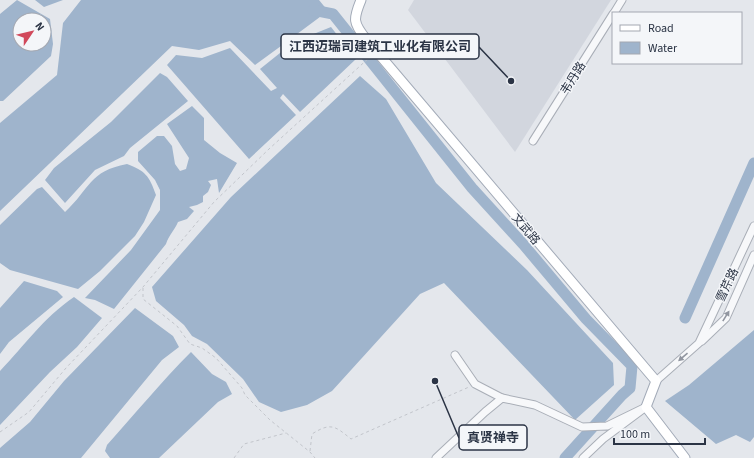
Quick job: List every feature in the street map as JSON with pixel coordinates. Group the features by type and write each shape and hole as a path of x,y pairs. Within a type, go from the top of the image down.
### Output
{"main road":[{"name":"文武路","path":"361,0 354,16 356,27 656,381"},
{"path":"656,381 646,407 685,458"}],"street":[{"name":"韦丹路","path":"614,12 622,0"},
{"name":"韦丹路","path":"533,141 612,16"},
{"name":"雪芹路","path":"699,344 754,226"},
{"name":"雪芹路","path":"656,381 699,344 726,318 754,255"},
{"path":"455,354 475,384 502,398 535,405 582,427 607,426 646,407"},
{"path":"436,458 502,398"},
{"path":"583,458 603,438 646,407"}],"path":[{"path":"0,432 29,412 66,368 142,288 214,202 269,148 376,52"},
{"path":"142,288 143,299 177,326 190,344 202,348 216,358 237,382 245,395 270,420 287,432 310,452 314,458"},
{"path":"310,452 312,434 327,426 337,428 351,439 475,384"},
{"path":"234,458 244,444 287,432"}],"shaded area":[{"path":"414,0 611,0 515,152 408,10"}],"water":[{"path":"17,0 38,12 12,12 12,52 52,52 51,56 3,101 0,101 0,14"},
{"path":"35,0 63,0 44,7"},
{"path":"81,0 319,0 328,11 293,37 296,41 331,27 356,59 300,112 283,94 280,98 296,115 249,159 167,65 176,55 202,58 230,48 271,91 277,88 260,69 285,49 281,46 255,65 230,41 199,50 172,46 0,211 0,123 57,75 63,23"},
{"path":"160,73 167,77 188,101 130,148 124,156 95,170 65,203 45,180 54,168 111,122"},
{"path":"360,76 386,99 436,183 527,270 613,363 614,385 575,420 444,283 420,294 332,391 307,405 281,412 259,402 243,379 207,344 192,336 184,325 156,301 152,287 231,197"},
{"path":"192,106 204,118 204,140 220,153 237,163 219,193 217,179 208,181 211,185 208,192 203,196 203,202 189,207 194,211 187,219 178,222 166,244 114,309 95,300 85,298 131,250 160,210 160,190 155,180 138,161 138,152 157,136 164,136 172,146 175,164 180,171 186,169 189,158 167,124"},
{"path":"127,164 146,175 156,195 144,222 135,236 100,271 78,289 10,270 0,263 0,225 37,189 42,187 65,212 97,176 114,167"},
{"path":"24,281 57,291 63,297 9,342 0,354 0,308"},
{"path":"74,297 102,318 77,347 50,372 0,425 0,371 53,314"},
{"path":"135,308 173,336 179,347 162,360 81,458 0,458 0,448 30,422 64,381"},
{"path":"754,330 754,437 750,442 736,435 716,444 665,401 689,385"},
{"path":"191,352 212,374 226,382 232,394 218,402 159,458 110,458 105,451 107,445"}],"waterway":[{"path":"313,10 333,14 472,188 523,244 586,319 632,366 630,388 565,458"},
{"path":"685,318 754,163"}],"place":[{"name":"江西迈瑞司建筑工业化有限公司","path":"511,81"},
{"name":"真贤禅寺","path":"435,381"}]}
